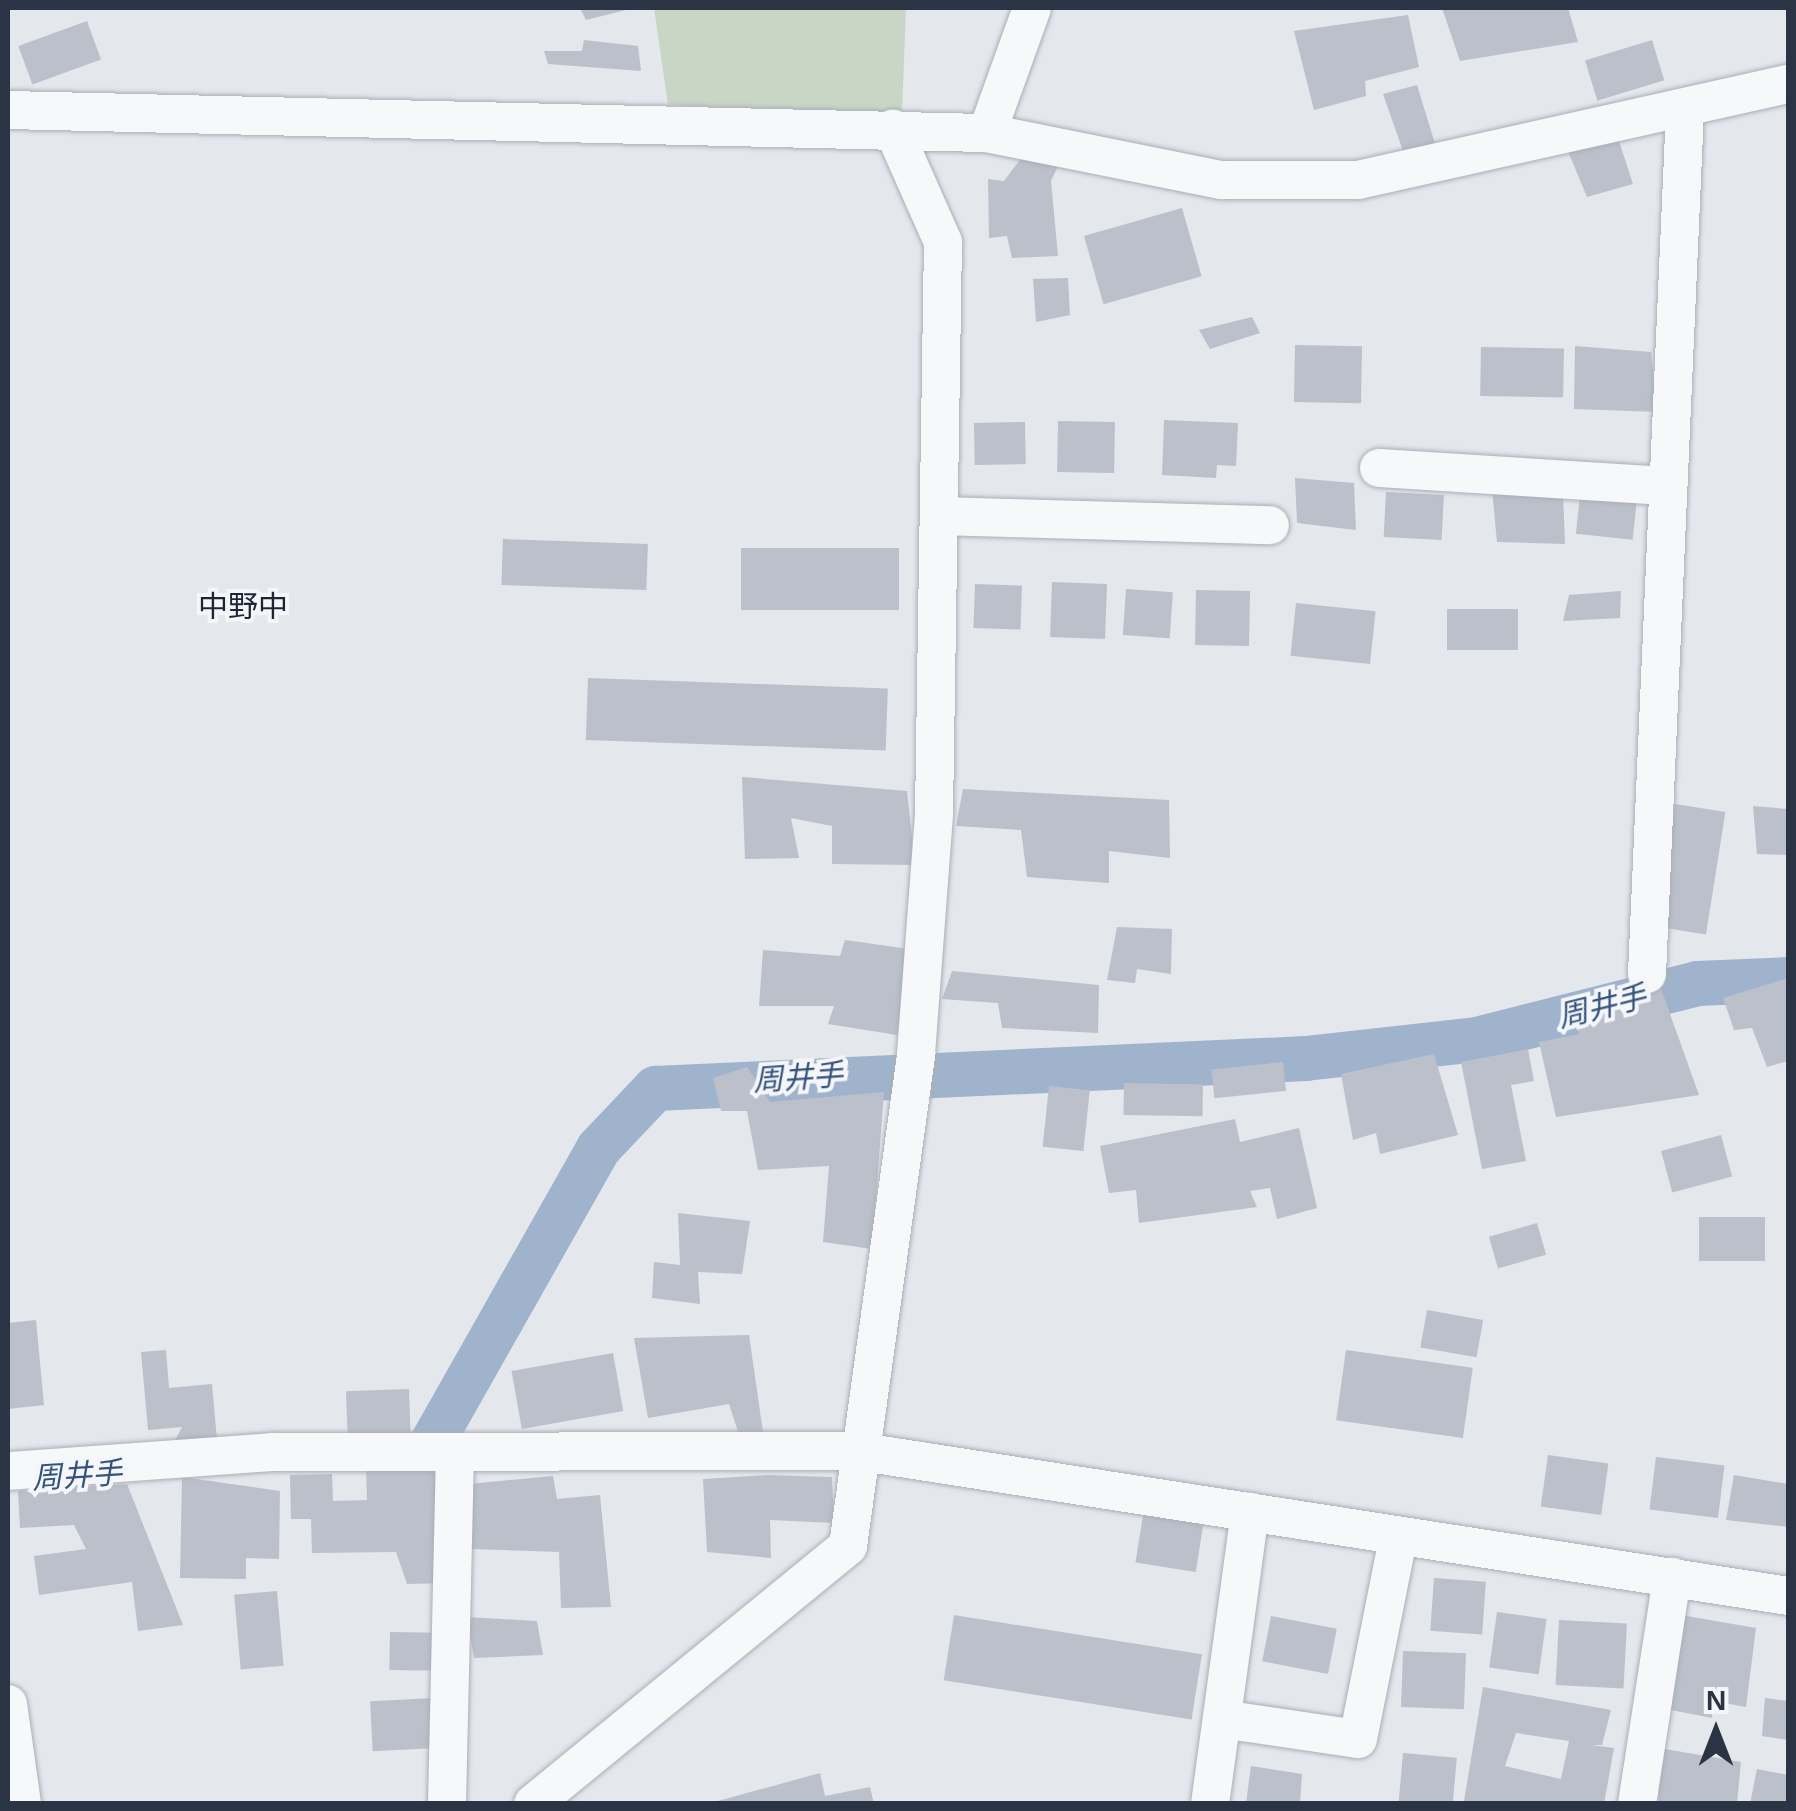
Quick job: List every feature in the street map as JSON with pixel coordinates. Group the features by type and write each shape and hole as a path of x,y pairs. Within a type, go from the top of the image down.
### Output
{"street":[{"path":"987,133 1032,8"},
{"path":"8,110 987,133 1221,180 1358,180 1788,84"},
{"path":"1647,974 1686,109"},
{"path":"534,1804 848,1546 856,1451 916,1054 934,813 943,242 893,129"},
{"path":"1379,468 1666,486"},
{"path":"939,516 1270,524"},
{"path":"8,1471 273,1452 856,1451 1788,1596"},
{"path":"447,1804 456,1452"},
{"path":"1210,1804 1250,1512"},
{"path":"1222,1719 1358,1739 1398,1538"},
{"path":"1636,1804 1672,1577"},
{"path":"8,1704 22,1804"}],"green space":[{"path":"654,8 906,8 902,114 668,105"}],"building":[{"path":"580,8 630,8 630,9 586,20"},
{"path":"1442,8 1568,8 1578,42 1460,61"},
{"path":"1408,15 1419,67 1365,81 1366,96 1314,110 1294,31"},
{"path":"87,21 101,60 32,84 18,46"},
{"path":"584,40 638,46 641,71 548,64 544,51 582,51"},
{"path":"1652,40 1664,80 1597,101 1585,60"},
{"path":"1417,85 1436,147 1403,151 1383,94"},
{"path":"1618,138 1633,184 1587,197 1567,149"},
{"path":"1022,157 1058,166 1051,181 1058,256 1012,258 1007,236 989,238 988,179 1004,181"},
{"path":"1182,208 1202,276 1104,304 1084,236"},
{"path":"1068,278 1070,315 1036,322 1033,279"},
{"path":"1252,317 1260,333 1210,349 1199,330"},
{"path":"1295,345 1362,346 1361,403 1294,402"},
{"path":"1575,346 1651,352 1658,412 1574,409"},
{"path":"1481,347 1564,348 1563,397 1480,396"},
{"path":"1164,420 1238,423 1236,466 1217,465 1216,478 1162,475"},
{"path":"1058,421 1115,422 1114,473 1057,472"},
{"path":"1025,422 1026,464 975,465 974,423"},
{"path":"1295,478 1354,483 1356,530 1297,523"},
{"path":"1492,489 1563,493 1565,544 1497,542"},
{"path":"1386,492 1444,495 1442,540 1384,537"},
{"path":"1580,495 1637,501 1633,540 1576,534"},
{"path":"503,539 648,544 646,590 501,585"},
{"path":"741,548 899,548 899,610 741,610"},
{"path":"1052,582 1107,584 1105,639 1050,637"},
{"path":"975,584 1022,586 1020,630 973,628"},
{"path":"1126,589 1173,592 1170,638 1123,635"},
{"path":"1196,590 1250,591 1249,646 1195,645"},
{"path":"1621,591 1620,618 1563,621 1569,595"},
{"path":"1296,603 1376,611 1370,664 1290,656"},
{"path":"1447,609 1518,609 1518,650 1447,650"},
{"path":"588,678 888,688 886,750 586,740"},
{"path":"742,777 907,791 915,865 832,864 832,826 791,818 799,858 745,859"},
{"path":"963,789 1169,800 1170,858 1109,851 1109,883 1027,877 1021,830 956,826"},
{"path":"1675,804 1725,812 1706,934 1656,926"},
{"path":"1753,806 1788,809 1788,855 1757,854"},
{"path":"1117,927 1172,929 1171,974 1137,969 1135,983 1107,980"},
{"path":"845,940 909,949 897,1035 828,1024 834,1006 759,1006 763,950 840,956"},
{"path":"952,971 1099,985 1098,1033 1002,1028 998,1003 942,999"},
{"path":"1788,978 1788,1061 1767,1067 1752,1028 1734,1030 1723,998"},
{"path":"1659,983 1699,1095 1556,1117 1539,1042 1579,1034 1574,999"},
{"path":"1528,1049 1534,1081 1511,1085 1526,1161 1482,1169 1461,1062"},
{"path":"1434,1054 1458,1135 1380,1154 1376,1133 1353,1140 1341,1074"},
{"path":"1283,1062 1286,1091 1214,1098 1211,1070"},
{"path":"747,1067 770,1102 884,1092 872,1249 823,1242 829,1166 758,1170 747,1111 721,1111 713,1078"},
{"path":"1124,1083 1203,1084 1202,1116 1123,1115"},
{"path":"1049,1086 1090,1090 1083,1151 1043,1147"},
{"path":"1235,1119 1240,1142 1299,1128 1317,1208 1277,1219 1270,1188 1250,1191 1257,1207 1139,1223 1136,1190 1109,1193 1100,1146"},
{"path":"1721,1135 1732,1177 1672,1193 1661,1151"},
{"path":"678,1213 750,1221 742,1274 698,1272 700,1304 652,1298 654,1262 680,1265"},
{"path":"1699,1217 1765,1217 1765,1261 1699,1261"},
{"path":"1537,1223 1546,1255 1498,1269 1489,1237"},
{"path":"1427,1310 1483,1320 1477,1357 1420,1347"},
{"path":"36,1320 44,1405 8,1409 8,1323"},
{"path":"749,1335 763,1432 740,1438 729,1404 648,1418 634,1338"},
{"path":"166,1350 169,1388 212,1384 217,1440 173,1444 182,1427 148,1430 141,1352"},
{"path":"1346,1350 1473,1368 1463,1438 1336,1420"},
{"path":"613,1353 623,1411 522,1429 512,1371"},
{"path":"409,1389 411,1436 348,1438 346,1391"},
{"path":"1548,1455 1608,1463 1601,1515 1541,1506"},
{"path":"1656,1457 1724,1465 1718,1518 1650,1510"},
{"path":"446,1468 448,1583 407,1584 396,1552 312,1553 311,1519 291,1519 290,1475 332,1474 333,1501 367,1500 366,1469"},
{"path":"767,1475 832,1477 834,1523 770,1520 771,1558 707,1552 703,1479"},
{"path":"1734,1475 1788,1484 1788,1527 1726,1520"},
{"path":"553,1476 557,1499 600,1495 611,1607 561,1608 559,1552 470,1549 469,1484"},
{"path":"182,1477 280,1491 279,1559 246,1558 246,1579 180,1578"},
{"path":"127,1484 183,1625 138,1631 132,1582 39,1595 34,1556 86,1549 74,1525 20,1528 18,1491"},
{"path":"1143,1515 1203,1525 1196,1572 1135,1562"},
{"path":"1434,1578 1486,1582 1482,1634 1430,1631"},
{"path":"277,1591 284,1666 241,1669 234,1595"},
{"path":"1497,1612 1547,1619 1539,1674 1489,1667"},
{"path":"954,1615 1202,1654 1192,1719 944,1680"},
{"path":"1681,1615 1756,1628 1746,1707 1713,1701 1712,1718 1671,1710"},
{"path":"1271,1616 1337,1629 1328,1674 1262,1661"},
{"path":"467,1617 537,1621 543,1655 474,1658"},
{"path":"1559,1620 1627,1624 1624,1688 1556,1685"},
{"path":"390,1632 440,1633 439,1671 389,1670"},
{"path":"1403,1651 1466,1653 1464,1709 1401,1707"},
{"path":"1483,1687 1611,1710 1602,1745 1591,1745 1614,1748 1604,1804 1464,1801","holes":["1516,1733 1569,1741 1561,1779 1505,1766"]},
{"path":"434,1698 437,1748 373,1751 370,1701"},
{"path":"1765,1698 1788,1701 1788,1740 1762,1736"},
{"path":"1659,1748 1741,1762 1737,1804 1659,1803"},
{"path":"1403,1753 1457,1758 1453,1804 1399,1804"},
{"path":"1251,1766 1302,1774 1300,1804 1246,1804"},
{"path":"1757,1769 1788,1775 1788,1804 1750,1804"},
{"path":"820,1773 825,1796 870,1787 874,1804 707,1804"}],"waterway":[{"name":"周井手","path":"394,1461 421,1461 598,1148 655,1088 1305,1058 1476,1039 1697,983 1788,979"}],"district":[{"name":"中野中","path":"243,607"}]}
